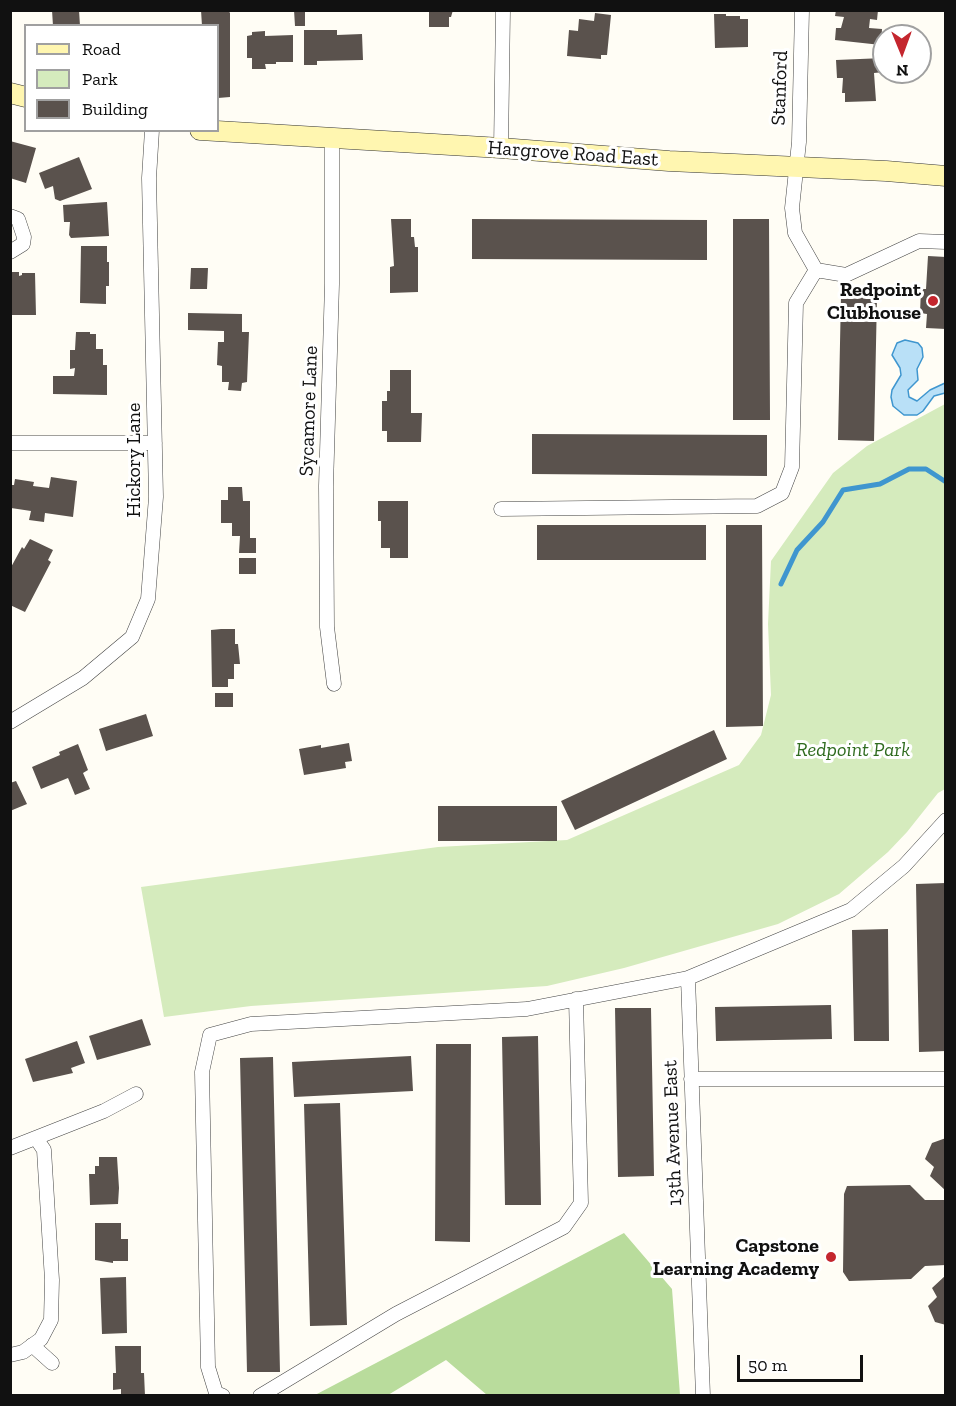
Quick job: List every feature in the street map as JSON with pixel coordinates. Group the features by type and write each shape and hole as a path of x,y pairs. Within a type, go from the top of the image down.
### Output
{"main road":[{"name":"Hargrove Road East","path":"219,131 501,148 669,161 945,176"}],"street":[{"path":"501,148 503,10"},
{"name":"Stanford","path":"802,10 797,167 792,208 795,233 816,270"},
{"name":"Hickory Lane","path":"10,722 83,678 132,637 148,599 156,497 149,178 152,132"},
{"name":"Sycamore Lane","path":"332,139 332,284 326,498 327,627 334,684"},
{"path":"10,216 18,219 24,237 22,244 10,252"},
{"path":"501,509 757,506 782,493 792,467 796,303 816,270 846,275 919,242 945,242"},
{"path":"10,443 155,443"},
{"path":"223,1395 216,1393 208,1367 202,1072 210,1035 251,1024 527,1009 688,978 851,910 904,866 945,820"},
{"name":"13th Avenue East","path":"688,978 703,1395"},
{"path":"260,1395 396,1314 564,1227 581,1203 576,999"},
{"path":"691,1079 945,1079"},
{"path":"10,1148 104,1111 136,1094"},
{"path":"10,1355 23,1352 41,1339 51,1320 52,1280 44,1150 36,1138"},
{"path":"32,1345 52,1363"}],"green space":[{"name":"Redpoint Park","path":"945,404 945,789 938,793 888,852 839,894 778,924 624,968 547,986 251,1006 164,1017 141,887 438,847 567,840 739,765 761,735 771,695 768,624 771,561 833,473 867,446"},
{"path":"624,1233 672,1289 680,1395 487,1395 446,1360 388,1395 315,1395"}],"water":[{"path":"905,340 918,343 922,348 923,357 917,369 918,380 908,390 909,397 917,401 930,390 945,383 945,393 934,396 923,411 917,415 904,415 893,406 891,397 892,390 901,375 900,368 892,355 897,343"}],"building":[{"path":"52,10 79,10 80,24 53,24"},
{"path":"201,10 228,10 230,13 230,97 219,98 219,24 202,24"},
{"path":"294,10 305,10 305,26 295,26"},
{"path":"429,10 453,10 449,17 449,27 429,27"},
{"path":"836,10 878,10 877,20 870,19 872,44 835,40 836,28 841,28 844,17 835,16"},
{"path":"595,13 611,15 607,55 601,55 601,59 567,56 569,30 578,31 579,19 594,21"},
{"path":"714,14 740,16 740,19 748,19 748,47 715,48"},
{"path":"304,30 337,30 337,35 362,34 363,60 317,61 317,65 304,65"},
{"path":"265,31 265,36 293,35 293,62 276,62 276,64 265,64 266,69 252,69 252,58 247,58 247,36 252,35 252,32"},
{"path":"872,58 872,84 875,84 876,101 845,102 845,93 842,93 843,78 837,78 836,60"},
{"path":"10,141 36,148 26,183 10,178"},
{"path":"79,157 92,189 60,201 55,199 53,186 45,189 39,173"},
{"path":"107,202 109,236 71,238 69,235 70,222 64,222 63,205"},
{"path":"391,219 411,219 411,237 414,237 415,247 418,247 418,292 390,293 390,267 394,266"},
{"path":"472,219 707,220 707,260 472,259"},
{"path":"733,219 769,219 770,420 733,420"},
{"path":"81,246 107,246 109,286 106,286 106,304 80,303"},
{"name":"Redpoint Clubhouse","path":"928,256 946,257 946,329 926,328 927,314 920,313 921,289 926,289"},
{"path":"191,268 208,268 207,289 190,289"},
{"path":"10,272 19,272 19,276 22,273 35,273 36,315 10,315"},
{"path":"841,295 877,296 874,441 838,440"},
{"path":"188,313 242,314 242,332 249,332 247,382 242,383 241,391 228,390 229,382 222,382 222,366 217,365 218,342 224,342 224,331 188,330"},
{"path":"76,332 96,334 96,349 103,349 103,365 107,365 107,395 53,394 53,376 74,376 75,368 70,369 70,350 75,350"},
{"path":"390,370 411,370 411,413 422,413 421,442 387,442 387,431 382,431 382,401 387,401 387,391 390,391"},
{"path":"532,434 767,435 767,476 532,474"},
{"path":"51,477 77,481 73,517 45,513 44,522 29,520 31,511 11,508 10,485 14,485 15,479 34,482 33,486 49,488"},
{"path":"228,487 242,487 243,501 250,501 250,538 256,538 256,553 239,553 240,536 232,536 232,523 221,523 221,500 228,500"},
{"path":"378,501 408,501 408,558 390,558 390,548 381,548"},
{"path":"537,525 706,525 706,560 537,560"},
{"path":"726,525 762,525 763,726 726,727"},
{"path":"30,539 53,550 48,560 51,562 25,612 10,605 10,569 22,547 24,549"},
{"path":"239,558 256,558 256,574 239,574"},
{"path":"235,629 235,644 238,644 240,664 234,664 234,679 228,679 228,687 212,687 211,630"},
{"path":"215,693 233,693 233,707 215,707"},
{"path":"146,714 153,736 106,751 99,729"},
{"path":"714,730 727,759 575,830 561,801"},
{"path":"349,743 352,761 345,762 346,768 304,775 299,749"},
{"path":"78,744 88,770 83,773 90,789 75,795 68,778 41,789 32,767"},
{"path":"16,781 27,804 10,811 10,783"},
{"path":"438,806 557,806 557,841 438,841"},
{"path":"946,883 946,1051 919,1052 916,884"},
{"path":"888,929 889,1041 854,1041 852,930"},
{"path":"831,1005 832,1039 716,1041 715,1007"},
{"path":"615,1008 651,1008 654,1176 618,1177"},
{"path":"142,1019 151,1045 97,1060 89,1036"},
{"path":"538,1036 541,1205 505,1205 502,1037"},
{"path":"77,1041 85,1063 71,1068 73,1073 33,1082 25,1059"},
{"path":"436,1044 471,1044 470,1242 435,1241"},
{"path":"411,1056 413,1091 294,1097 292,1062"},
{"path":"273,1057 280,1372 247,1372 240,1058"},
{"path":"340,1103 347,1325 310,1326 304,1104"},
{"path":"946,1138 946,1191 930,1176 934,1167 925,1159 932,1143"},
{"path":"99,1157 117,1157 118,1204 90,1205 89,1174 95,1174 95,1166 99,1166"},
{"path":"910,1185 925,1200 946,1200 946,1265 925,1266 911,1279 849,1281 843,1272 844,1194 847,1186"},
{"path":"95,1223 121,1223 121,1239 128,1239 128,1261 113,1261 113,1263 95,1260"},
{"path":"946,1275 946,1325 935,1322 928,1306 937,1297 932,1288"},
{"path":"126,1277 127,1333 102,1334 100,1278"},
{"path":"115,1346 141,1346 141,1373 144,1373 145,1396 121,1396 121,1389 113,1390 113,1373 116,1373"}],"waterway":[{"path":"781,584 797,550 823,522 843,490 880,484 909,469 926,469 946,482"}],"place":[{"name":"Redpoint Clubhouse","path":"933,301"},
{"name":"Capstone Learning Academy","path":"831,1257"}]}
